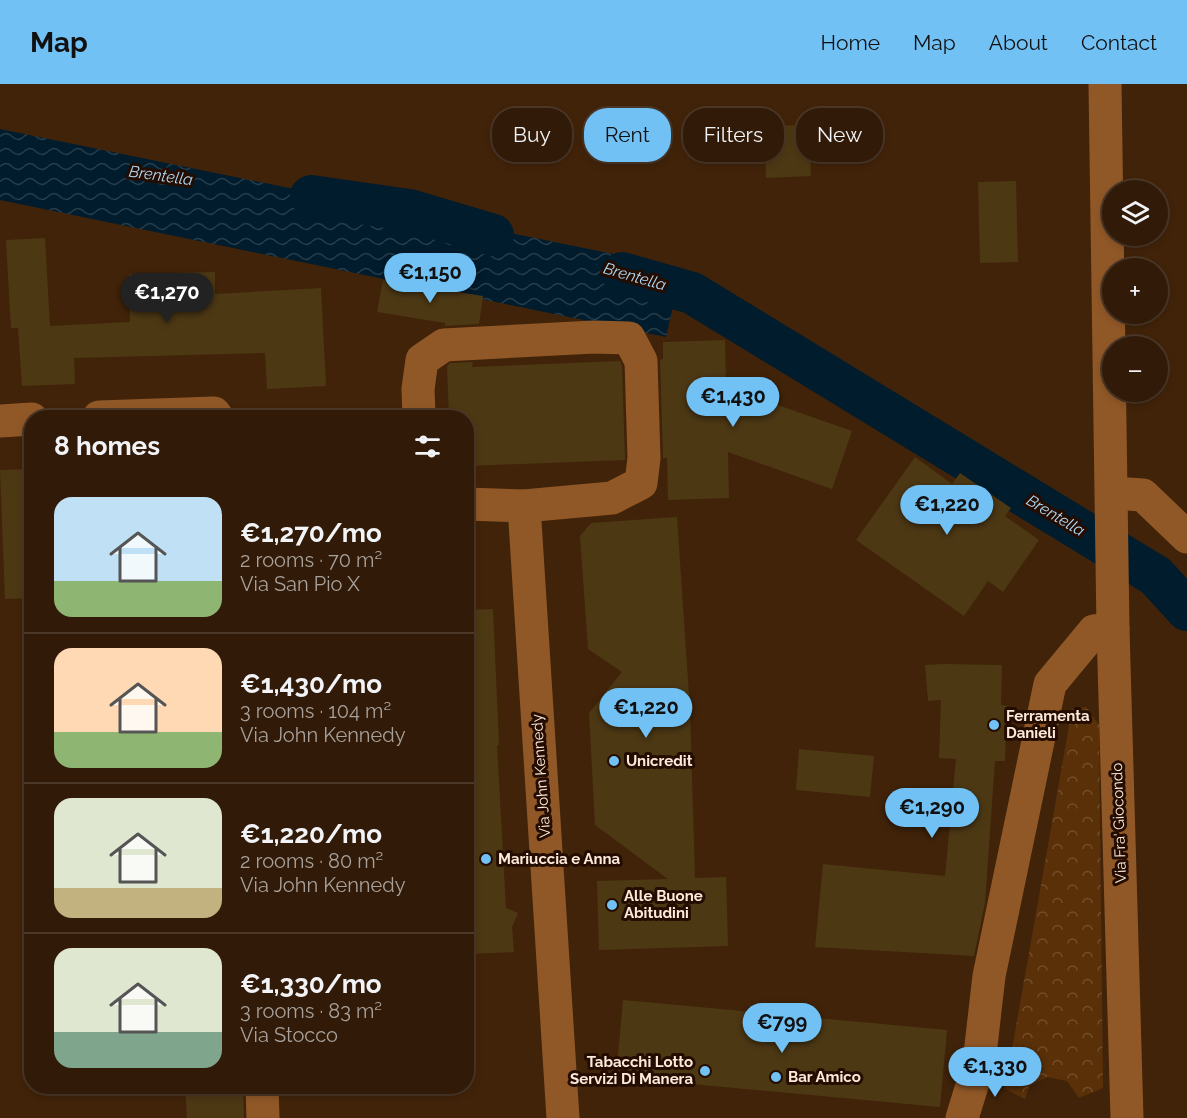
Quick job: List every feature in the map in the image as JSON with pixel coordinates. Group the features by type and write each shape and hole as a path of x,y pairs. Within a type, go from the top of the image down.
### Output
{"street":[{"name":"Via Fra' Giocondo","path":"1105,84 1113,619 1127,1118"},
{"path":"419,410 418,389 422,360 444,345 594,337 629,338 641,361 644,458 641,483 612,498 524,506 474,504"},
{"path":"0,421 24,420"},
{"path":"1112,493 1143,495 1187,537"},
{"name":"Via John Kennedy","path":"524,506 563,1118"},
{"path":"962,1118 979,1063 989,976 1050,684 1094,631 1113,619"},
{"path":"262,1094 264,1118"}],"green space":[{"path":"1086,707 1099,725 1103,1088 1079,1098 1067,1081 1047,1077 1029,1087 1025,1099 1005,1089 1072,709"}],"water":[{"path":"0,129 682,268 666,337 0,200"}],"building":[{"path":"796,125 796,162 810,162 811,176 766,178 765,162 784,162 784,126"},
{"path":"1016,181 1018,262 980,263 978,182"},
{"path":"45,238 50,326 130,322 129,274 215,272 215,294 321,288 326,386 267,389 265,353 74,358 75,384 22,386 18,328 11,328 6,240"},
{"path":"383,280 483,296 479,324 445,326 445,323 377,312"},
{"path":"725,340 726,387 852,431 832,489 728,452 729,498 668,500 667,458 663,458 660,360 663,359 663,342"},
{"path":"620,361 625,460 474,466 474,410 449,410 447,366 450,363 473,362 472,367"},
{"path":"915,457 952,484 960,473 1011,508 1005,516 1039,540 1003,592 988,581 964,616 856,540"},
{"path":"24,469 24,598 5,599 0,470"},
{"path":"677,517 690,710 695,878 726,877 728,946 599,950 597,881 668,879 595,825 589,713 622,672 588,649 580,536 591,523"},
{"path":"493,609 499,745 497,745 506,908 518,913 512,927 514,952 474,954 474,610"},
{"path":"925,665 1002,665 1001,705 1007,706 1005,761 995,761 985,903 974,956 815,947 823,864 945,876 956,759 939,758 941,700 928,701"},
{"path":"799,749 874,756 870,797 796,790"},
{"path":"623,1000 947,1030 940,1107 616,1077"},
{"path":"186,1094 243,1094 244,1118 187,1118"}],"waterway":[{"name":"Brentella","path":"311,196 409,210 493,235"},
{"name":"Brentella","path":"622,273 692,293 1156,576 1187,610"}],"place":[{"name":"Ferramenta Danieli","path":"994,725"},
{"name":"Unicredit","path":"614,761"},
{"name":"Mariuccia e Anna","path":"486,859"},
{"name":"Alle Buone Abitudini","path":"612,905"},
{"name":"Tabacchi Lotto Servizi Di Manera","path":"705,1071"},
{"name":"Bar Amico","path":"776,1077"}]}
